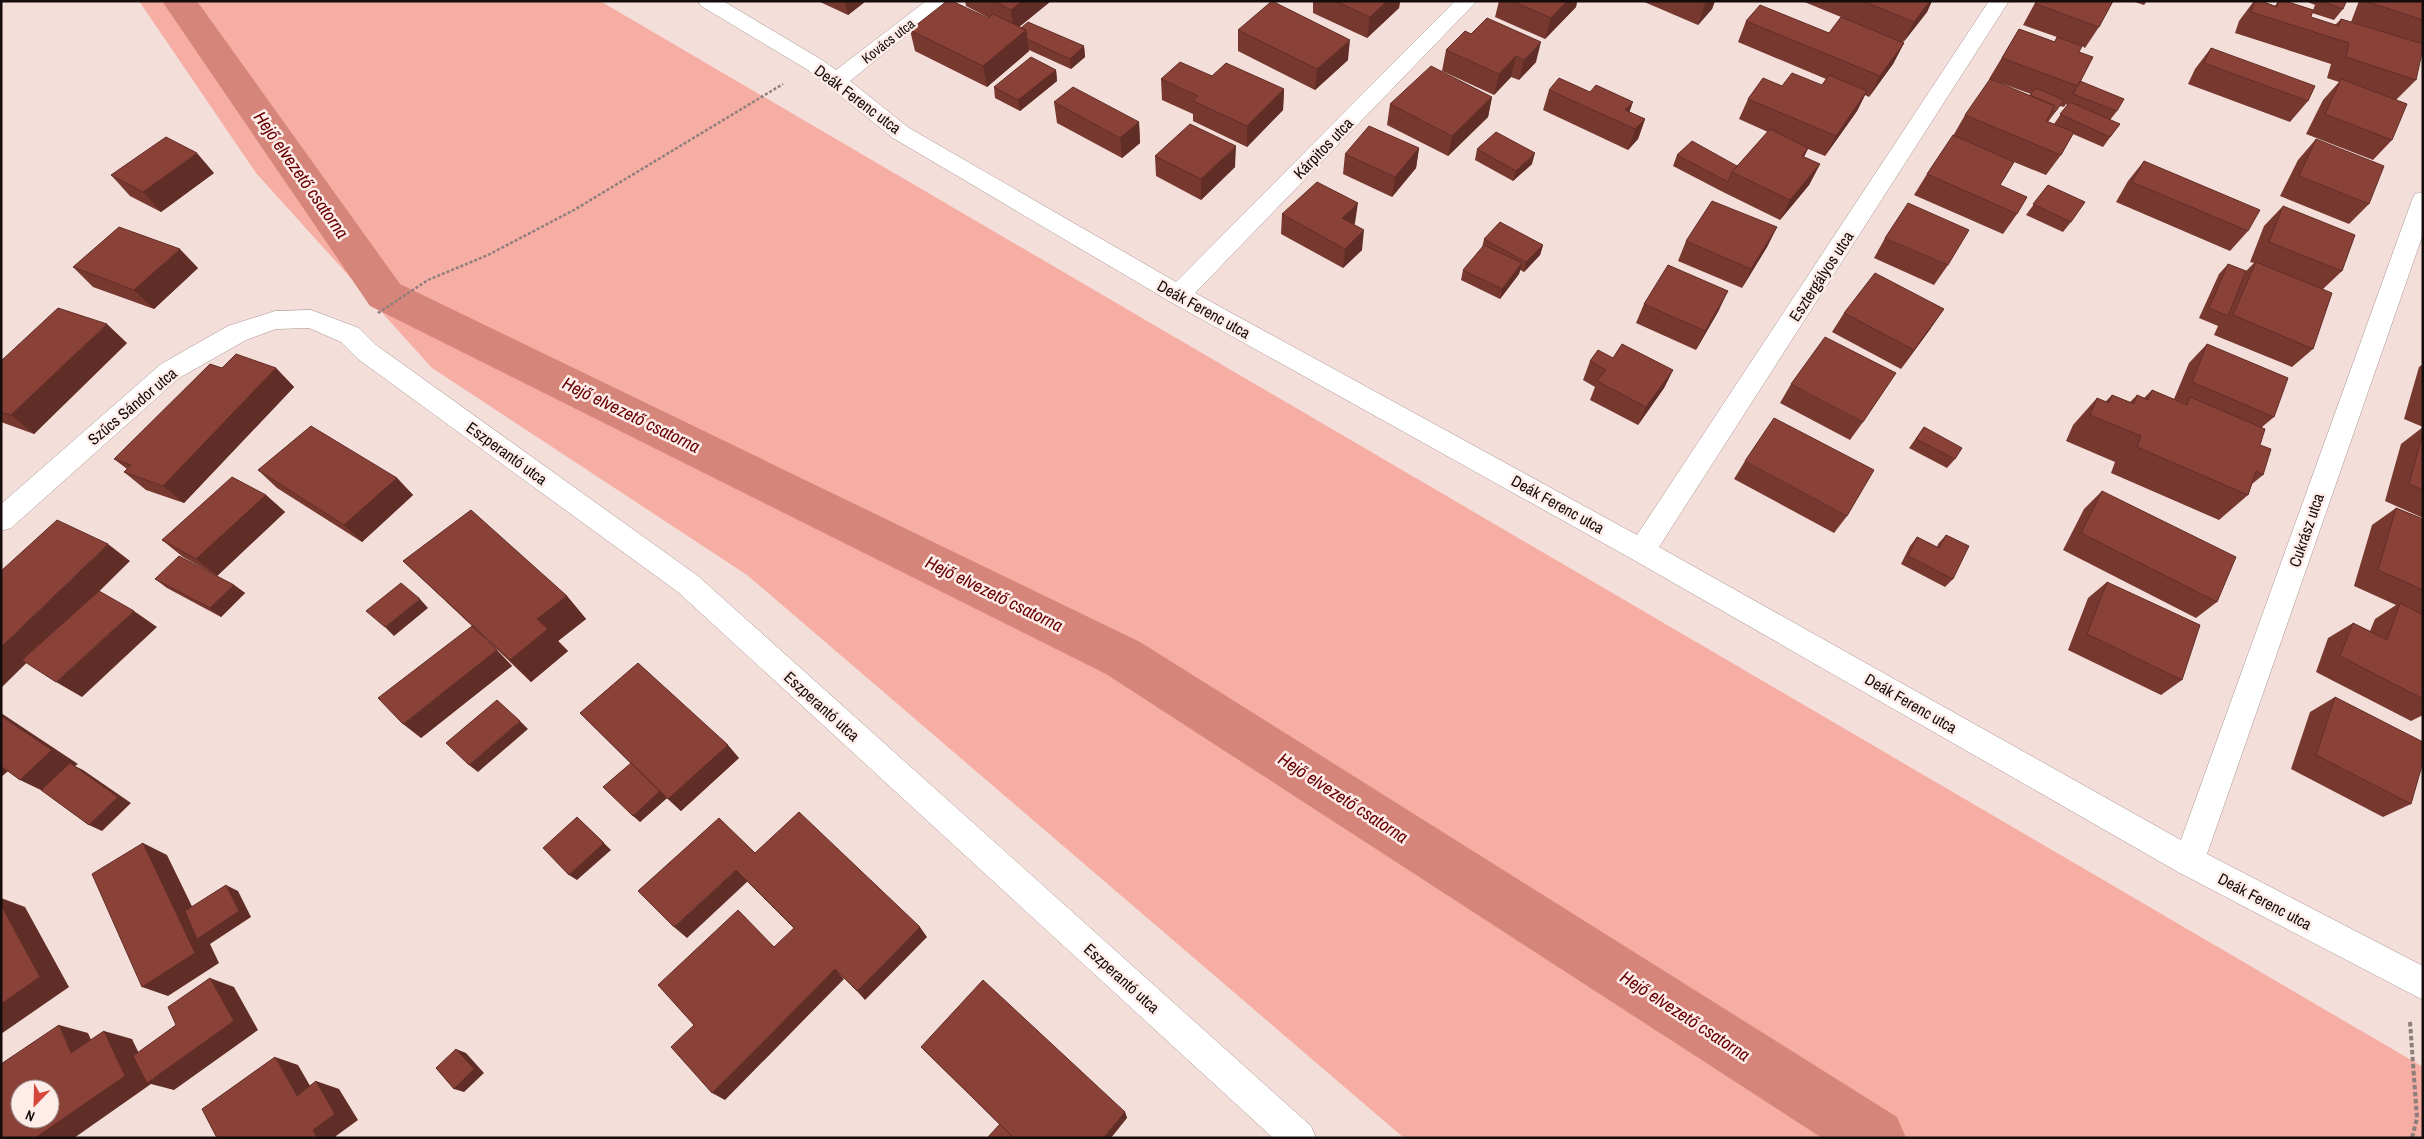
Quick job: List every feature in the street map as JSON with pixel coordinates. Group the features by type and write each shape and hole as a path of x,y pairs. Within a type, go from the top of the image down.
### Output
{"street":[{"name":"Deák Ferenc utca","path":"708,1 815,65 901,133 1178,295 1642,551 2189,861 2415,980"},
{"name":"Kovács utca","path":"836,81 940,1"},
{"name":"Kárpitos utca","path":"1178,295 1467,1"},
{"name":"Esztergályos utca","path":"1642,551 1999,1"},
{"name":"Cukrász utca","path":"2189,861 2423,200"},
{"name":"Szűcs Sándor utca","path":"1,520 170,371 237,333 275,320 311,319"},
{"name":"Eszperantó utca","path":"311,319 350,335 367,352 688,584 1298,1138"}],"path":[{"path":"372,317 428,280 488,255 574,210 815,65"},
{"path":"2412,1138 2418,1118 2415,980"}],"shaded area":[{"path":"139,1 600,1 2423,1067 2423,1138 1404,1138 747,575 432,368 256,173"}],"building":[{"path":"947,1 952,1 988,18 993,14 1026,30 983,66 910,30"},
{"path":"994,1 1022,1 1011,10"},
{"path":"1272,1 1350,40 1317,69 1238,30"},
{"path":"1335,1 1387,1 1370,17"},
{"path":"1512,1 1567,1 1551,18"},
{"path":"1863,1 1930,1 1914,22"},
{"path":"2037,1 2113,1 2099,27 2036,4"},
{"path":"2255,1 2261,1 2277,7 2279,1 2285,1 2313,10 2311,17 2339,26 2341,19 2423,44 2416,80 2346,57 2349,43 2251,12"},
{"path":"2321,1 2345,1 2346,2 2343,9"},
{"path":"2423,1 2423,20 2368,2"},
{"path":"1760,5 1829,33 1841,17 1904,43 1880,76 1746,21"},
{"path":"1487,18 1541,42 1524,60 1516,56 1499,74 1446,50 1465,31 1471,34"},
{"path":"1028,22 1084,46 1070,59 1027,39 1026,30 1021,28"},
{"path":"2019,29 2055,42 2057,37 2082,46 2079,52 2093,57 2078,86 2002,58"},
{"path":"2211,48 2315,86 2308,101 2204,63"},
{"path":"1031,57 1056,70 1018,100 994,87"},
{"path":"1180,62 1212,76 1226,63 1284,89 1247,126 1193,101 1198,96 1161,79"},
{"path":"1431,66 1492,97 1452,136 1390,104"},
{"path":"1792,73 1822,85 1829,75 1867,91 1836,136 1748,99 1763,78 1782,86"},
{"path":"1559,78 1590,92 1596,85 1633,102 1625,110 1645,119 1635,129 1549,90"},
{"path":"1990,79 2055,106 2046,121 2074,132 2061,155 1965,115"},
{"path":"2341,79 2407,104 2392,140 2325,114"},
{"path":"2080,81 2124,99 2117,111 2073,94"},
{"path":"1073,87 1139,122 1120,138 1054,102"},
{"path":"2036,88 2064,100 2055,112 2052,111 2055,106 2030,95"},
{"path":"2070,102 2120,124 2110,137 2060,114"},
{"path":"1190,124 1236,146 1201,179 1155,156"},
{"path":"1369,126 1419,148 1395,177 1345,154"},
{"path":"1770,129 1808,148 1802,156 1820,164 1790,200 1732,172"},
{"path":"1496,132 1535,153 1516,171 1477,149"},
{"path":"1953,135 2014,162 2000,185 2027,197 2017,214 1927,174"},
{"path":"166,137 197,153 143,192 111,175"},
{"path":"2316,139 2384,166 2369,204 2299,176"},
{"path":"1692,141 1737,166 1728,182 1677,155"},
{"path":"2144,161 2260,210 2248,231 2132,182"},
{"path":"1317,182 1358,203 1342,218 1364,230 1345,249 1282,214"},
{"path":"2048,185 2085,202 2071,222 2033,204"},
{"path":"1712,201 1777,227 1751,269 1686,241"},
{"path":"1908,203 1969,230 1948,265 1885,238"},
{"path":"2283,206 2355,235 2342,271 2269,242"},
{"path":"1500,222 1543,245 1526,262 1484,239"},
{"path":"119,227 180,249 134,290 73,267"},
{"path":"1484,245 1522,263 1502,289 1463,270"},
{"path":"2256,262 2332,293 2313,349 2233,315"},
{"path":"2228,264 2246,271 2228,316 2209,308"},
{"path":"1668,265 1728,291 1705,331 1644,304"},
{"path":"1875,273 1944,309 1914,350 1844,313"},
{"path":"58,308 107,324 11,415 1,412 1,361"},
{"path":"1825,337 1896,373 1863,422 1791,384"},
{"path":"1622,344 1673,370 1646,407 1597,381 1606,370 1590,361 1598,350 1613,358"},
{"path":"2207,344 2288,378 2274,417 2192,382"},
{"path":"236,354 276,368 163,486 124,472 131,465 114,459 210,364 222,368"},
{"path":"2152,390 2187,405 2190,397 2265,429 2260,445 2271,449 2263,475 2256,471 2248,495 2137,447 2141,436 2090,415 2097,398 2109,403 2112,395 2134,404 2137,395 2148,400"},
{"path":"1774,418 1874,470 1847,516 1745,461"},
{"path":"311,426 397,478 344,525 258,470"},
{"path":"1924,427 1962,448 1955,459 1916,439"},
{"path":"2423,432 2423,490 2409,484"},
{"path":"232,477 266,495 196,559 162,540"},
{"path":"2102,491 2236,557 2217,602 2081,533"},
{"path":"2396,508 2423,519 2423,590 2378,570"},
{"path":"471,510 567,596 537,619 548,629 510,660 403,561"},
{"path":"57,520 108,544 1,647 1,571"},
{"path":"1946,535 1969,546 1953,579 1908,556 1917,537 1939,548"},
{"path":"179,556 234,585 210,608 155,579"},
{"path":"2107,582 2200,625 2182,680 2087,634"},
{"path":"401,583 420,599 385,627 366,611"},
{"path":"99,591 134,611 56,682 22,660"},
{"path":"2400,603 2423,615 2423,699 2340,656 2353,623 2387,640"},
{"path":"472,626 497,650 403,724 378,698"},
{"path":"638,663 728,745 668,799 580,713"},
{"path":"2335,697 2423,742 2423,762 2411,804 2316,755"},
{"path":"497,700 520,721 469,765 446,743"},
{"path":"1,716 52,750 20,780 1,766"},
{"path":"70,763 118,797 89,825 41,790"},
{"path":"631,763 660,791 633,816 603,787"},
{"path":"799,812 920,927 857,991 835,969 712,1093 671,1047 694,1025 658,985 738,910 774,947 794,928 736,870 674,927 638,891 719,818 755,853"},
{"path":"577,817 604,843 569,875 543,848"},
{"path":"143,843 195,953 142,987 92,874"},
{"path":"226,885 239,911 197,939 185,911"},
{"path":"1,905 40,977 1,1004"},
{"path":"210,978 234,1021 147,1083 133,1056 176,1025 168,1007"},
{"path":"983,980 1125,1112 1103,1138 1014,1138 921,1047"},
{"path":"59,1025 71,1053 104,1031 125,1076 60,1121 60,1079 10,1079 10,1129 48,1129 35,1138 1,1138 1,1064"},
{"path":"456,1049 474,1069 454,1089 436,1068"},
{"path":"275,1057 297,1096 316,1081 335,1114 313,1130 317,1138 217,1138 202,1109"},
{"path":"1000,1124 1014,1138 987,1138"}],"waterway":[{"name":"Hejő elvezető csatorna","path":"179,1 385,295 1123,658 1876,1138"}]}
